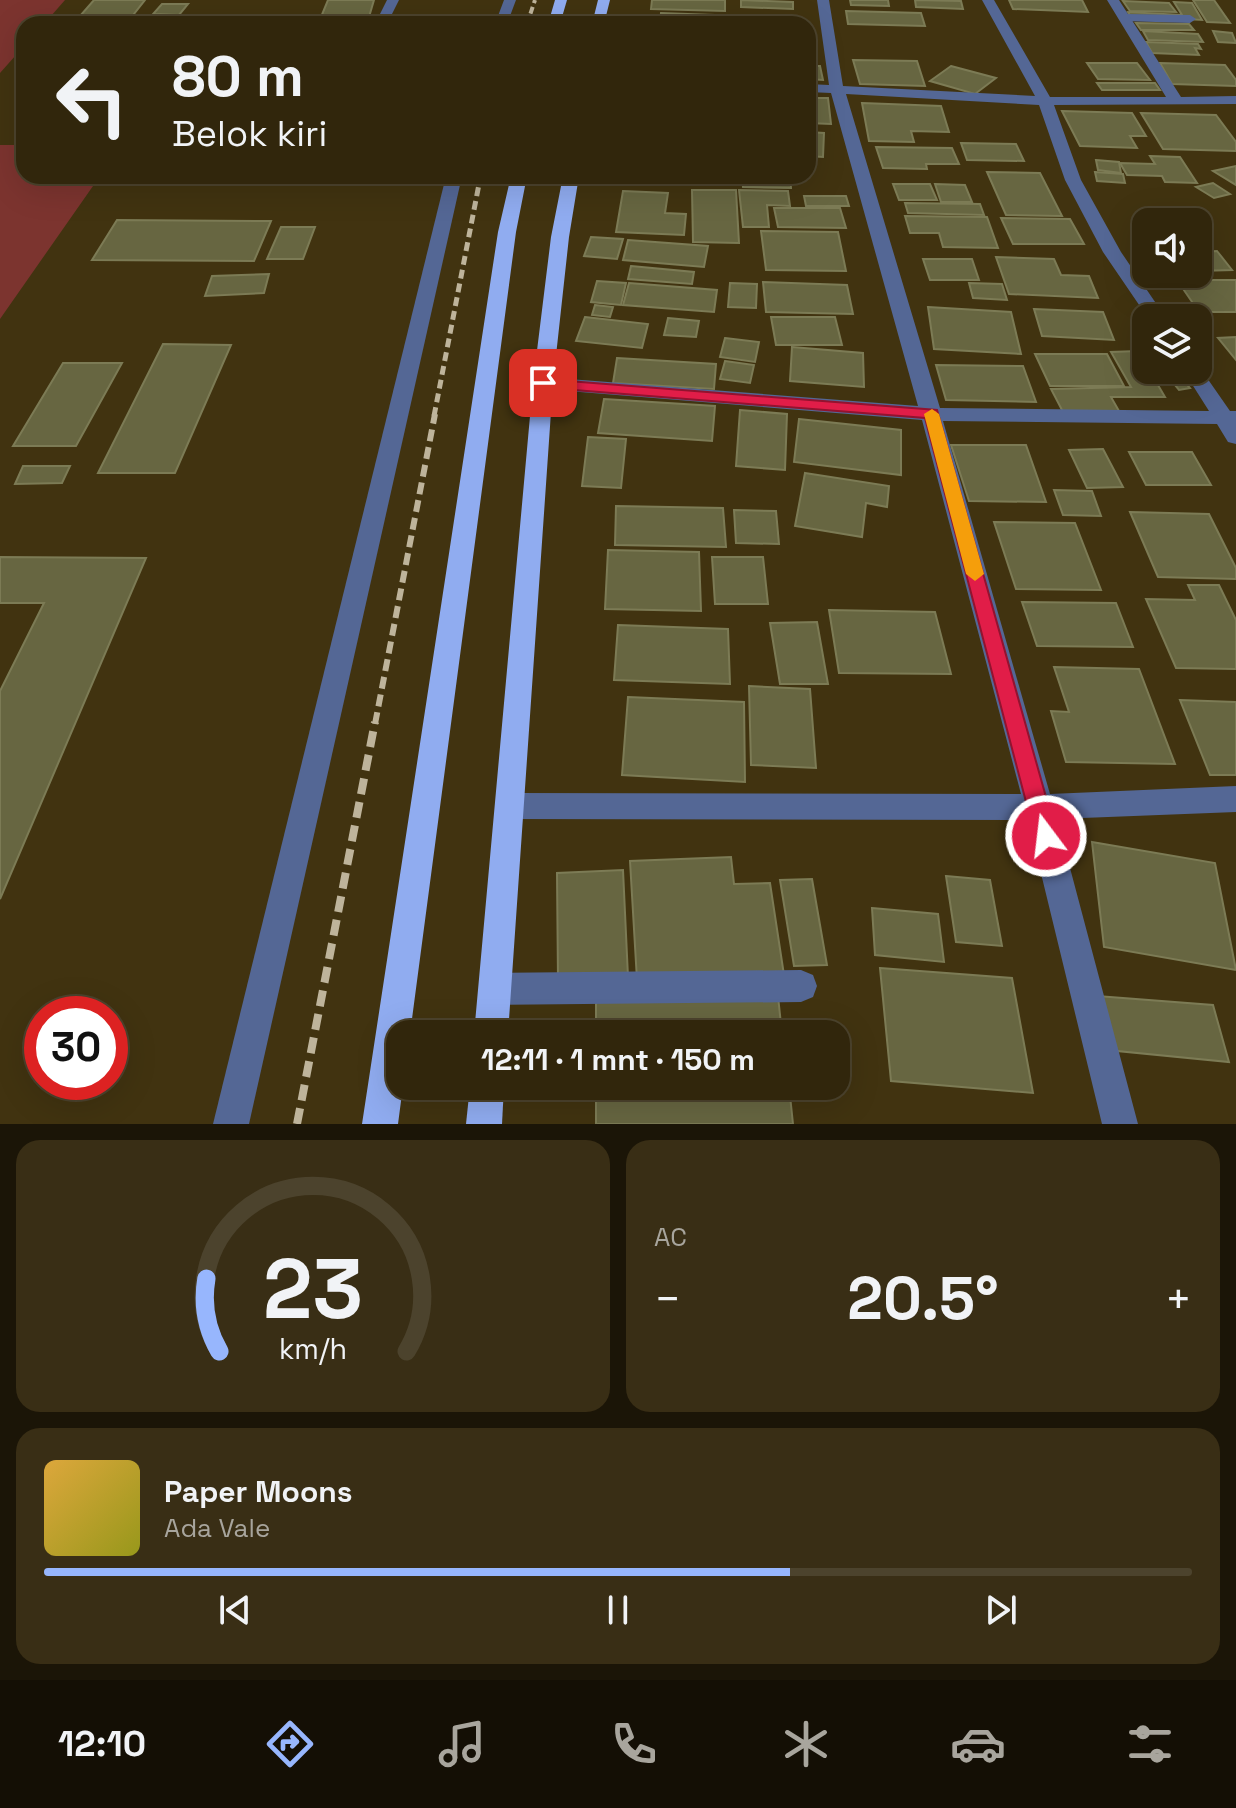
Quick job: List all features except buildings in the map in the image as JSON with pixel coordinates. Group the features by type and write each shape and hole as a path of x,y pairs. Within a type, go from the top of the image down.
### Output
{"highway":[{"path":"380,1124 507,232 517,184"},
{"path":"492,1020 543,383 560,237 570,184"},
{"path":"484,1124 486,1100"}],"street":[{"path":"823,0 837,89 931,414 1039,807 1120,1124"},
{"path":"988,0 1045,100 1073,180 1112,252 1147,304"},
{"path":"1113,0 1176,101"},
{"path":"1125,18 1190,19"},
{"path":"816,88 1091,103 1236,100"},
{"path":"231,1124 452,184"},
{"path":"543,383 931,414 1231,418"},
{"path":"1204,384 1231,418 1236,437"},
{"path":"511,806 1039,807 1236,799"},
{"path":"495,989 801,986"}],"shaded area":[{"path":"0,0 65,0 51,16 16,16 16,55 0,73"},
{"path":"0,145 16,145 16,184 94,184 0,319"}],"railway":[{"path":"530,16 535,0"},
{"path":"434,416 479,184"},
{"path":"375,724 435,414"},
{"path":"297,1124 375,722"}],"slow traffic":[{"path":"932,414 975,574"}],"route":[{"path":"543,383 931,414 1046,836"}]}
